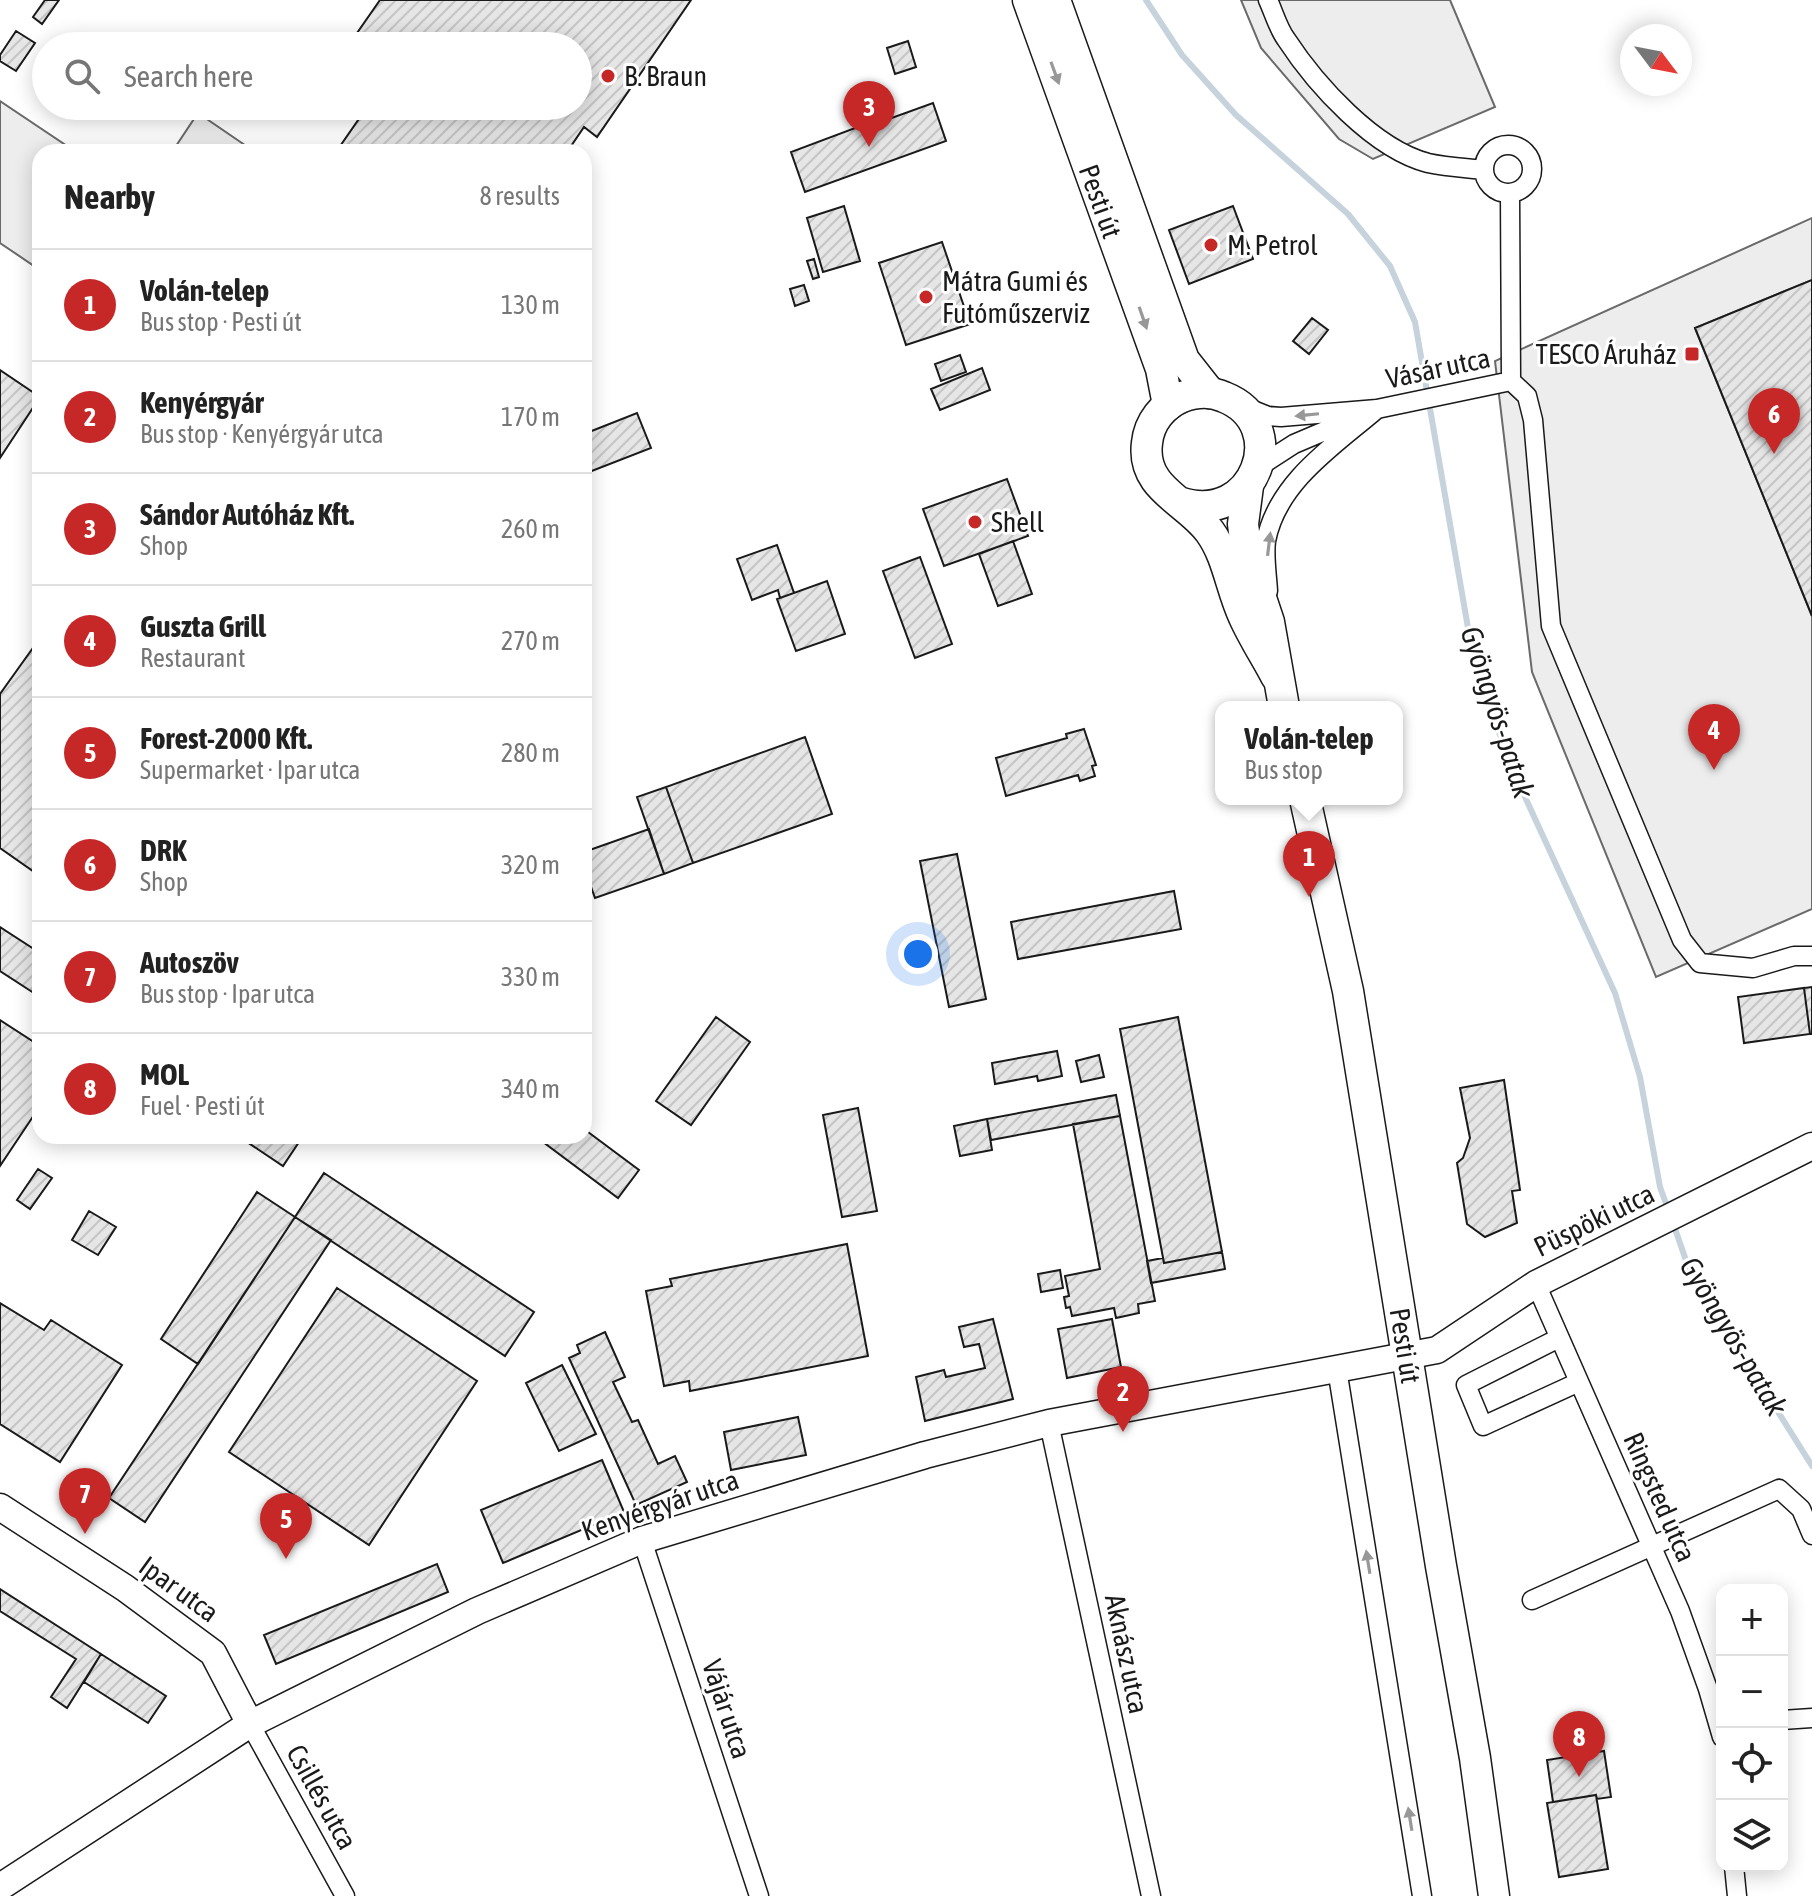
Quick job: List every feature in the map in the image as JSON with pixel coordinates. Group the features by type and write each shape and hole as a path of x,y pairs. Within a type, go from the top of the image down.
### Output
{"main road":[{"name":"Pesti út","path":"1028,0 1161,369 1168,405"},
{"name":"Pesti út","path":"1055,0 1184,360 1210,393 1239,405"},
{"path":"1210,393 1188,395 1168,405 1148,434 1146,457 1160,488 1202,522 1219,546 1244,617 1276,676"},
{"path":"1239,405 1248,414 1259,438 1243,524 1247,556 1269,622 1282,701"},
{"path":"1179,502 1201,507 1233,499 1253,477"},
{"name":"Pesti út","path":"1306,805 1348,991 1475,1758 1494,1896"}],"street":[{"path":"1268,0 1285,38 1322,85 1356,120 1396,150 1417,159 1484,170"},
{"path":"1509,145 1524,151 1532,166 1530,180 1522,189 1510,193 1492,188 1484,170 1486,158 1495,149 1509,145"},
{"path":"1510,193 1511,381 1527,396 1533,420 1551,626 1682,940 1700,963 1753,968 1794,956 1812,956"},
{"name":"Vásár utca","path":"1239,405 1268,416 1281,417 1384,408 1511,381"},
{"name":"Vásár utca","path":"1253,477 1294,444 1384,408"},
{"name":"Vásár utca","path":"1269,622 1266,541 1279,508 1298,479 1384,408"},
{"name":"Püspöki utca","path":"1408,1356 1437,1350 1536,1284 1812,1146"},
{"name":"Ringsted utca","path":"1536,1284 1680,1611 1721,1728"},
{"path":"1559,1338 1466,1385 1483,1426 1579,1382"},
{"name":"Kenyérgyár utca","path":"0,1887 250,1724 477,1611 642,1540 925,1455 1049,1423 1408,1356"},
{"path":"1337,1369 1422,1896"},
{"name":"Aknász utca","path":"1049,1423 1151,1896"},
{"path":"1532,1600 1779,1489 1801,1509 1812,1535"},
{"name":"Ipar utca","path":"0,1507 125,1588 213,1653 250,1724"},
{"name":"Vájár utca","path":"642,1540 759,1896"},
{"path":"1788,1720 1812,1718"},
{"name":"Csillés utca","path":"250,1724 345,1896"},
{"path":"1735,1872 1737,1896"}],"shaded area":[{"path":"1241,0 1450,0 1495,107 1373,159 1339,139 1261,48"},
{"path":"0,101 64,144 32,144 32,265 0,243"},
{"path":"193,120 208,120 243,144 177,144"},
{"path":"1812,218 1812,280 1695,328 1812,616 1812,909 1656,977 1532,672 1495,361"}],"building":[{"path":"45,0 59,0 42,24 33,17"},
{"name":"B. Braun","path":"380,0 691,0 597,137 584,127 572,144 342,144 358,120 592,120 592,32 358,32"},
{"path":"16,31 32,41 32,47 16,71 0,61 0,55"},
{"path":"908,41 916,67 895,74 887,48"},
{"path":"884,103 889,119 933,103 946,141 805,192 791,152 858,127 853,114"},
{"path":"844,206 860,261 823,272 807,218"},
{"name":"M. Petrol","path":"1233,206 1253,259 1189,284 1169,230"},
{"path":"942,242 970,324 906,345 879,263"},
{"path":"814,259 819,277 813,279 807,261"},
{"path":"1812,280 1812,616 1695,328"},
{"path":"804,285 809,301 795,306 790,289"},
{"path":"1312,318 1328,330 1309,354 1293,341"},
{"path":"960,355 966,372 941,381 935,364"},
{"path":"982,368 990,390 940,410 931,389"},
{"path":"0,370 32,392 32,409 0,458"},
{"path":"637,413 651,448 592,471 592,431"},
{"name":"Shell","path":"1007,479 1028,536 944,566 923,509"},
{"path":"1013,541 1032,594 998,606 979,554"},
{"path":"777,545 794,593 780,598 778,590 752,600 737,559"},
{"path":"920,557 952,644 915,658 883,571"},
{"path":"827,581 845,634 796,651 777,599"},
{"path":"32,649 32,870 0,848 0,694"},
{"path":"1084,729 1096,765 1092,766 1095,776 1080,781 1078,775 1006,796 996,758 1067,738 1066,734"},
{"path":"805,737 832,814 693,863 666,787"},
{"path":"666,787 693,863 664,874 637,797"},
{"path":"649,829 664,874 595,898 592,890 592,849"},
{"path":"957,854 986,999 949,1007 920,861"},
{"path":"1174,891 1181,929 1018,959 1011,922"},
{"path":"0,927 32,948 32,992 0,971"},
{"path":"1812,987 1812,1034 1810,1034 1804,988"},
{"path":"1804,988 1810,1034 1744,1043 1738,997"},
{"path":"716,1017 750,1042 691,1125 656,1101"},
{"path":"1178,1017 1222,1252 1164,1263 1120,1029"},
{"path":"0,1020 32,1041 32,1118 0,1166"},
{"path":"1057,1051 1062,1076 1038,1081 1037,1076 995,1084 992,1063"},
{"path":"1099,1055 1104,1077 1081,1082 1076,1061"},
{"path":"1504,1080 1520,1190 1512,1191 1517,1223 1485,1237 1467,1224 1457,1163 1463,1158 1470,1138 1460,1088"},
{"path":"1116,1095 1120,1116 991,1140 987,1119"},
{"path":"858,1108 877,1211 842,1217 823,1115"},
{"path":"1120,1116 1155,1301 1138,1304 1139,1313 1116,1318 1114,1308 1072,1316 1070,1307 1066,1308 1064,1297 1069,1296 1065,1276 1100,1269 1073,1124"},
{"path":"987,1119 992,1150 960,1156 954,1126"},
{"path":"592,1135 639,1170 618,1198 546,1144 592,1144"},
{"path":"250,1144 298,1144 283,1166"},
{"path":"38,1169 52,1178 30,1209 17,1200"},
{"path":"324,1173 534,1312 505,1356 295,1217"},
{"path":"257,1192 295,1217 198,1364 161,1339"},
{"path":"89,1211 116,1227 98,1255 72,1240"},
{"path":"295,1217 331,1240 145,1522 109,1498"},
{"path":"847,1244 868,1356 690,1391 689,1381 664,1386 646,1291 672,1286 670,1279"},
{"path":"1222,1252 1225,1269 1151,1283 1147,1261 1163,1258 1164,1263"},
{"path":"1060,1270 1063,1288 1041,1292 1038,1274"},
{"path":"337,1288 477,1381 369,1545 229,1452"},
{"path":"0,1303 44,1330 51,1320 122,1365 60,1462 0,1424"},
{"path":"993,1319 1013,1399 925,1421 916,1377 944,1370 946,1377 985,1368 979,1344 964,1347 959,1327"},
{"path":"1112,1319 1121,1367 1067,1378 1058,1329"},
{"path":"605,1332 625,1377 613,1382 632,1422 638,1420 658,1464 675,1456 687,1482 636,1505 569,1358 580,1353 577,1345"},
{"path":"562,1365 596,1434 559,1451 526,1383"},
{"path":"798,1417 806,1455 731,1470 724,1432"},
{"path":"602,1460 624,1512 503,1563 481,1510"},
{"path":"437,1564 448,1592 276,1664 264,1635"},
{"path":"0,1589 101,1654 67,1708 51,1697 76,1659 0,1611"},
{"path":"101,1654 166,1696 148,1723 84,1682"},
{"path":"1604,1751 1611,1797 1597,1799 1596,1795 1553,1802 1547,1760"},
{"path":"1596,1795 1608,1869 1559,1877 1547,1803"}],"waterway":[{"name":"Gyöngyös-patak","path":"1146,0 1182,55 1236,115 1348,214 1390,266 1415,322 1472,651 1509,762 1615,993 1640,1077 1660,1187 1668,1209"},
{"name":"Gyöngyös-patak","path":"1673,1223 1690,1272 1812,1466"}],"place":[{"name":"B. Braun","path":"608,76"},
{"name":"Sándor Autóház Kft.","path":"869,147"},
{"name":"M. Petrol","path":"1211,245"},
{"name":"Mátra Gumi és Futóműszerviz","path":"926,297"},
{"name":"TESCO Áruház","path":"1692,354"},
{"name":"DRK","path":"1774,454"},
{"name":"Shell","path":"975,522"},
{"name":"Guszta Grill","path":"1714,770"},
{"name":"Volán-telep","path":"1309,897"},
{"name":"Kenyérgyár","path":"1123,1432"},
{"name":"Autoszöv","path":"85,1534"},
{"name":"Forest-2000 Kft.","path":"286,1559"},
{"name":"MOL","path":"1579,1777"}]}
